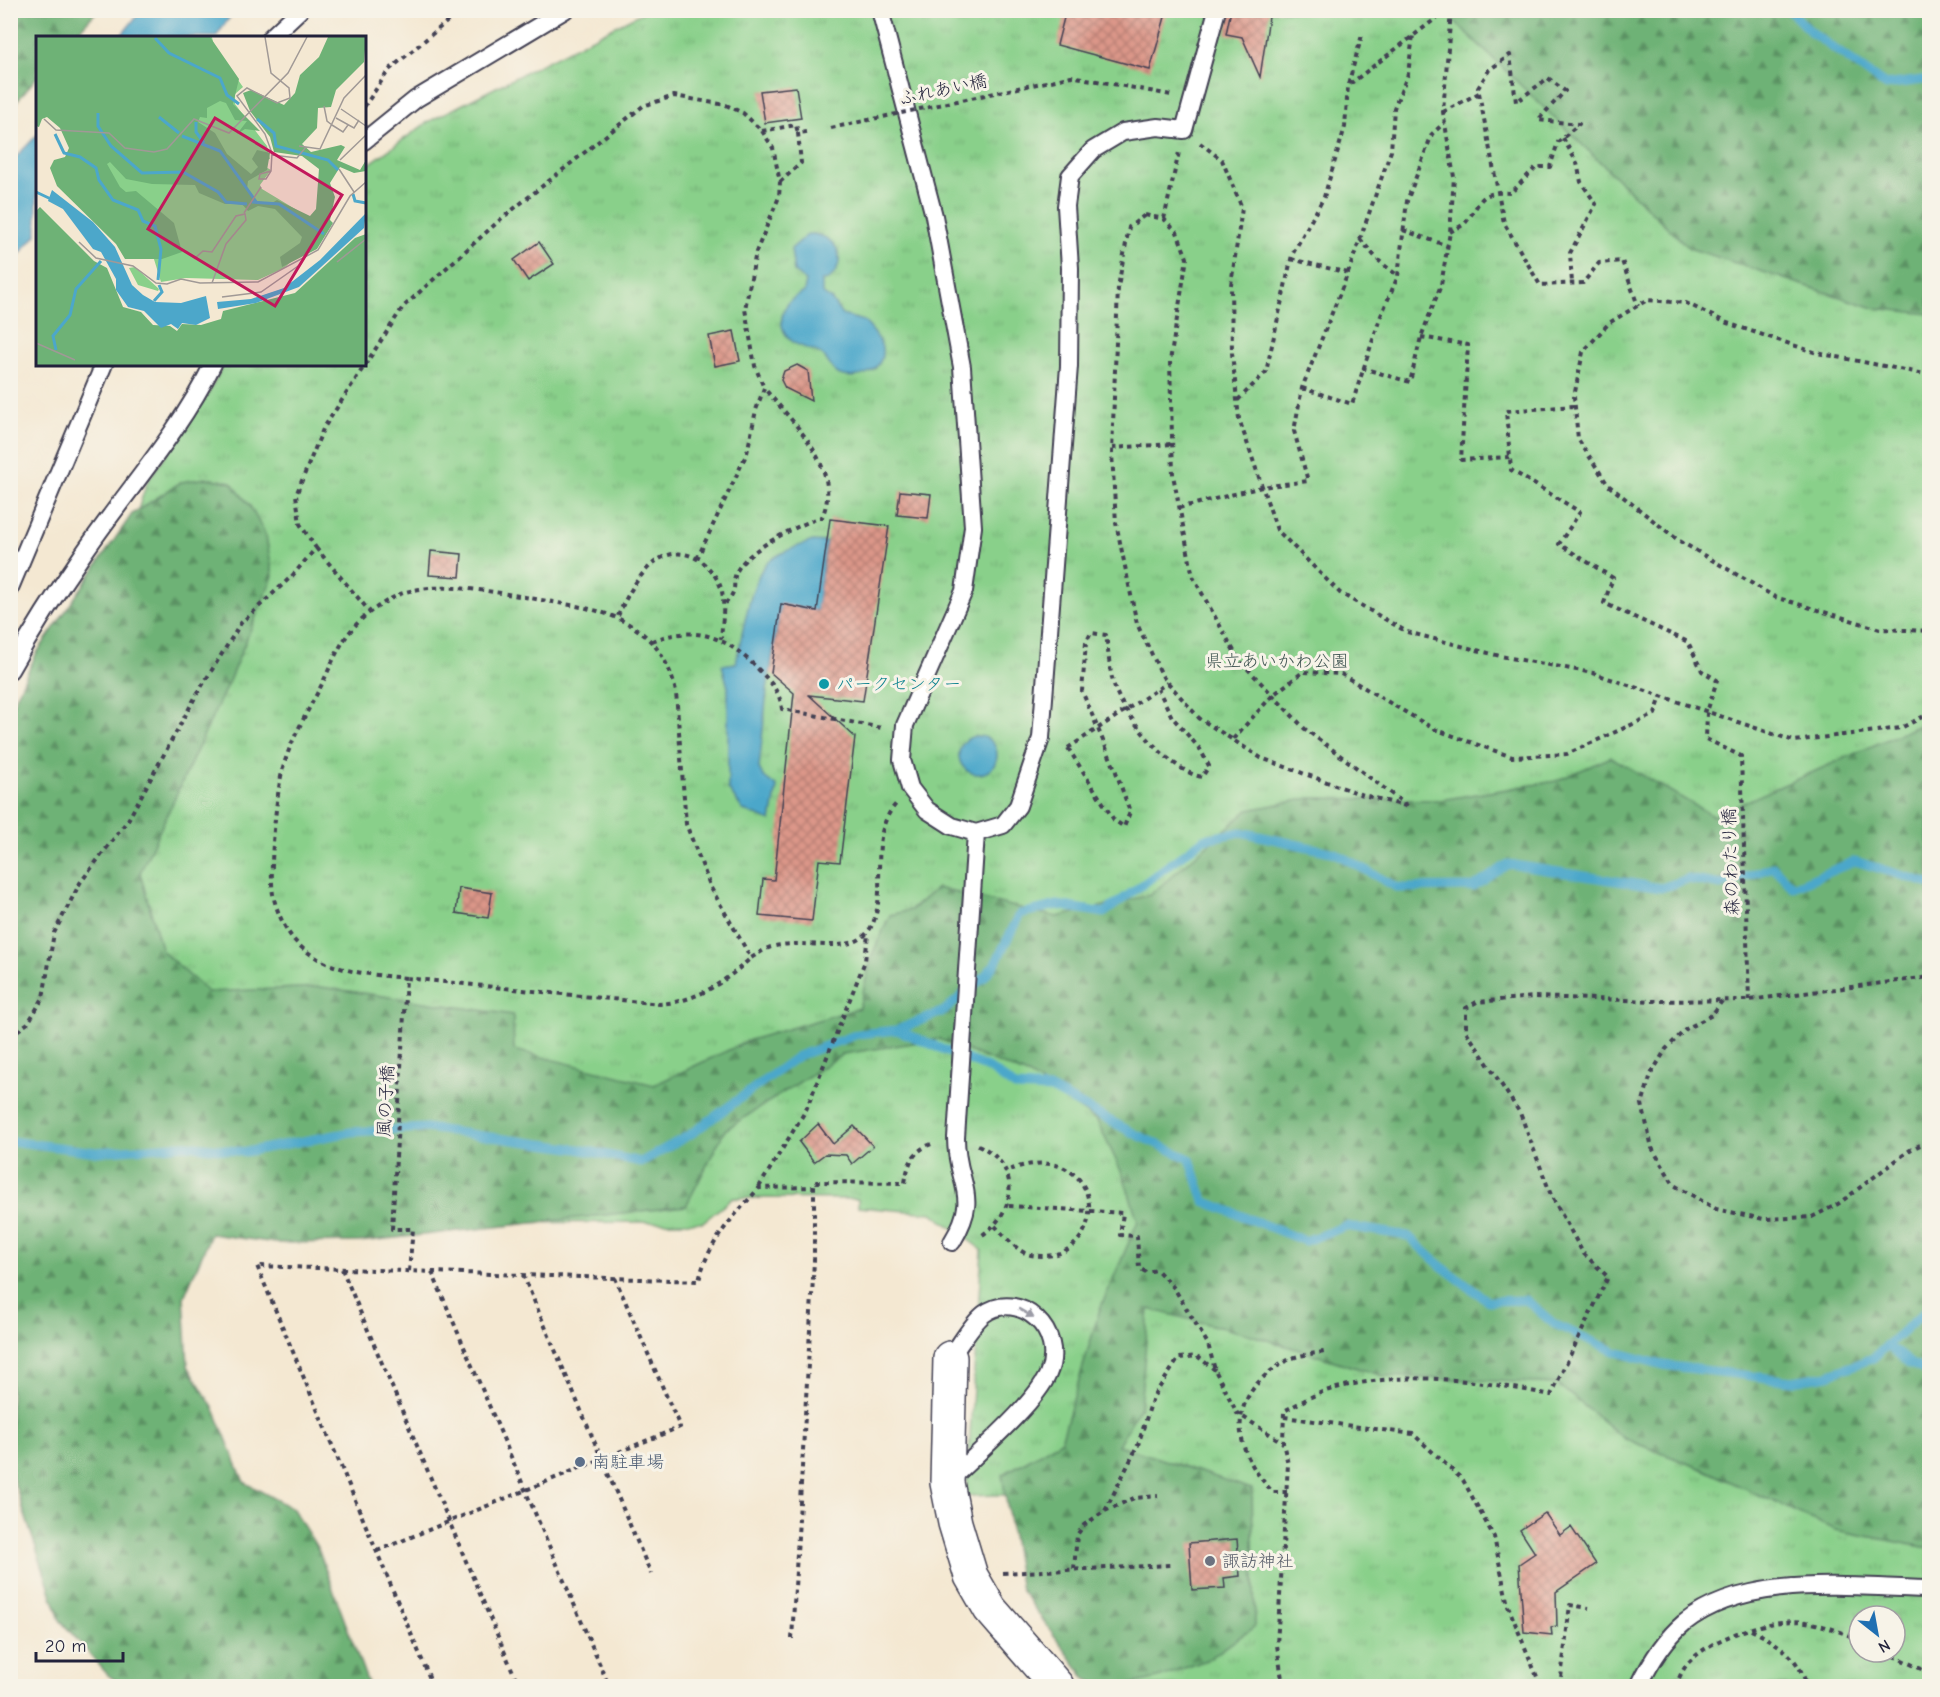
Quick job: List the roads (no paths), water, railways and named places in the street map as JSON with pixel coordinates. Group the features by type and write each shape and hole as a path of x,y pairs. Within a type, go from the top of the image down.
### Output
{"street":[{"path":"950,1358 947,1483 955,1523 971,1576 990,1609 1058,1686"}],"lane":[{"path":"272,36 300,10"},
{"path":"366,139 416,99 565,10"},
{"path":"880,10 934,216 959,355 973,527 964,591 905,725 902,760 910,788 927,810 952,826 976,833 1003,825 1018,806 1041,738 1070,366 1070,268 1066,206 1070,176 1093,150 1124,132 1158,127 1184,130 1217,10"},
{"path":"10,588 103,366"},
{"path":"10,670 80,557 170,438 196,399 212,366"},
{"path":"952,1242 962,1225 968,1203 965,1183 959,1167 957,1117 976,833"},
{"path":"947,1483 1021,1409 1048,1375 1054,1357 1053,1339 1038,1320 1025,1311 1008,1306 984,1314 950,1358"},
{"path":"1639,1686 1655,1657 1684,1624 1719,1604 1756,1591 1803,1587 1929,1589"}],"water":[{"path":"141,10 234,11 217,36 121,36"},
{"path":"36,136 36,235 17,257 11,275 11,162"},
{"path":"808,234 818,235 833,243 839,257 839,265 835,273 828,280 822,281 822,293 831,299 842,315 864,321 881,344 880,362 865,374 851,377 840,375 822,355 793,342 783,328 783,314 786,307 790,301 804,292 806,281 794,272 791,249"},
{"path":"813,541 826,542 817,611 781,605 767,690 759,768 763,776 777,787 771,821 743,810 728,789 728,687 722,665 736,663 751,596 766,564 782,553"},
{"path":"978,736 985,737 991,742 996,748 996,762 991,768 985,773 978,774 971,773 965,768 960,762 959,755 960,748 965,742 971,737"}],"waterway":[{"path":"1789,10 1812,33 1885,85 1930,79"},
{"path":"10,1141 96,1152 186,1145 245,1152 351,1132 426,1128 578,1149 641,1162 691,1134 798,1056 858,1034 897,1030 944,1011 984,977 995,964 1020,914 1057,905 1104,913 1204,839 1241,832 1335,853 1398,888 1474,887 1508,864 1661,888 1688,879 1721,885 1773,867 1793,887 1855,861 1930,884"},
{"path":"897,1030 990,1069 1015,1087 1051,1089 1135,1134 1190,1159 1204,1201 1305,1241 1346,1226 1408,1236 1441,1266 1488,1301 1526,1300 1554,1324 1616,1352 1663,1365 1792,1381 1828,1375 1873,1358 1930,1307"},
{"path":"1887,1345 1911,1364 1930,1373"}],"place":[{"name":"パークセンター","path":"824,684"},
{"name":"南駐車場","path":"580,1462"},
{"name":"諏訪神社","path":"1210,1561"}],"park label":[{"name":"県立あいかわ公園","path":"1277,661"}]}
